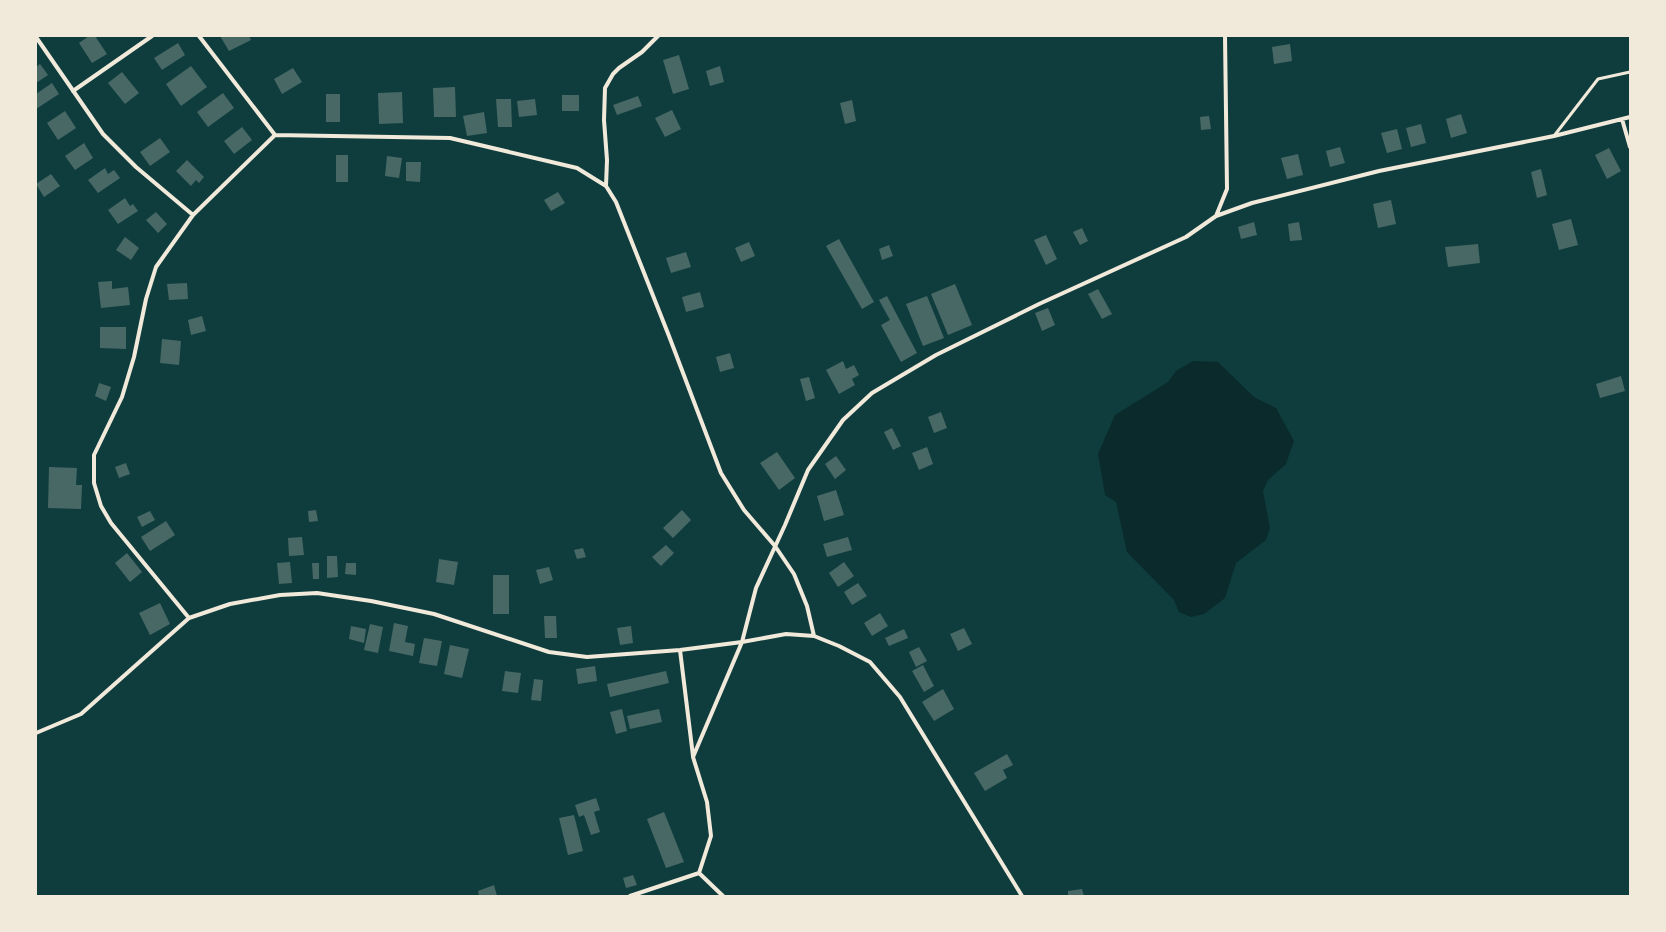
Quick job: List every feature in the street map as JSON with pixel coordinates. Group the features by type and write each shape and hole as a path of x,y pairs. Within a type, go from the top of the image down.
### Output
{"street":[{"path":"73,91 152,36"},
{"path":"199,36 275,135"},
{"path":"606,186 607,160 604,120 605,88 613,74 619,68 642,52 658,36"},
{"path":"1216,216 1227,189 1225,36"},
{"path":"36,37 103,134 136,167 193,216"},
{"path":"693,757 742,642 756,588 808,470 843,420 872,393 936,355 1039,304 1186,237 1216,216 1252,203 1379,171 1554,136 1630,117"},
{"path":"1622,119 1630,147"},
{"path":"189,618 110,523 101,506 94,483 94,455 122,397 134,357 146,300 156,267 193,216 275,135 450,138 576,168 606,186 616,202 721,473 744,510 775,546 794,574 807,606 814,636"},
{"path":"36,733 81,714 189,618 230,604 280,595 317,593 371,601 434,614 549,652 587,657 680,650 742,642 786,634 814,636 839,646 870,662 900,697 1022,896"},
{"path":"680,650 693,757 707,802 711,836 699,873"},
{"path":"630,896 699,873"},
{"path":"699,873 723,896"}],"lane":[{"path":"1554,136 1598,80 1630,72"}],"water":[{"path":"1193,361 1218,362 1254,397 1276,408 1294,441 1286,464 1268,480 1263,491 1270,528 1266,540 1236,563 1225,598 1204,614 1191,617 1179,612 1174,600 1127,552 1116,502 1105,495 1098,454 1115,415 1168,382 1176,371"}],"building":[{"path":"89,36 95,36 107,54 92,63 79,43"},
{"path":"220,36 249,36 251,40 229,51"},
{"path":"178,43 185,55 162,70 154,58"},
{"path":"1290,44 1292,61 1274,64 1272,47"},
{"path":"679,55 689,89 673,94 663,60"},
{"path":"40,64 48,75 36,83 36,67"},
{"path":"191,66 207,87 181,106 166,84"},
{"path":"720,66 724,82 710,86 706,71"},
{"path":"293,68 302,82 282,94 274,79"},
{"path":"122,72 139,93 125,104 108,83"},
{"path":"52,83 59,94 36,109 36,94"},
{"path":"455,87 456,117 434,117 433,88"},
{"path":"402,92 403,123 379,124 378,93"},
{"path":"223,93 234,108 208,127 197,112"},
{"path":"326,94 340,94 340,122 326,122"},
{"path":"562,95 579,95 579,111 562,111"},
{"path":"638,96 642,106 617,115 613,105"},
{"path":"496,99 511,99 512,127 498,127"},
{"path":"535,99 537,115 519,117 517,101"},
{"path":"852,100 856,121 845,124 840,103"},
{"path":"672,110 681,129 665,137 655,118"},
{"path":"65,111 76,128 58,140 47,123"},
{"path":"484,112 487,133 467,136 463,116"},
{"path":"1461,114 1467,133 1451,138 1446,119"},
{"path":"1209,116 1211,129 1201,130 1200,117"},
{"path":"1421,124 1426,143 1411,147 1406,128"},
{"path":"242,127 252,140 234,154 224,141"},
{"path":"1397,129 1402,149 1387,153 1381,133"},
{"path":"160,138 170,152 150,166 140,152"},
{"path":"84,143 93,158 75,170 65,156"},
{"path":"1340,147 1345,163 1330,167 1326,151"},
{"path":"1609,148 1621,171 1607,179 1595,155"},
{"path":"1298,154 1303,175 1287,179 1281,158"},
{"path":"336,155 348,155 348,182 336,182"},
{"path":"387,156 402,158 399,178 385,176"},
{"path":"187,160 204,177 199,183 196,180 191,186 176,171"},
{"path":"406,162 421,162 420,182 406,181"},
{"path":"105,168 108,174 114,170 120,178 98,193 88,180"},
{"path":"1541,169 1547,195 1537,198 1531,172"},
{"path":"51,174 60,186 44,197 36,184"},
{"path":"558,192 565,203 551,211 544,200"},
{"path":"125,198 130,206 133,204 138,211 118,224 108,210"},
{"path":"1391,200 1396,224 1378,228 1373,204"},
{"path":"156,212 167,224 158,233 146,220"},
{"path":"1571,219 1578,245 1559,250 1552,224"},
{"path":"1254,222 1257,235 1241,239 1238,227"},
{"path":"1299,222 1302,240 1290,241 1288,224"},
{"path":"1082,228 1088,241 1080,245 1073,232"},
{"path":"1046,235 1057,259 1046,265 1034,240"},
{"path":"125,237 139,248 131,260 116,250"},
{"path":"839,239 874,302 862,309 826,246"},
{"path":"749,242 755,256 741,262 735,248"},
{"path":"1478,244 1480,263 1448,267 1445,247"},
{"path":"889,245 893,256 882,260 879,249"},
{"path":"686,252 691,267 671,273 666,258"},
{"path":"112,281 112,289 128,287 130,305 101,308 98,282"},
{"path":"187,283 188,299 169,300 167,284"},
{"path":"955,284 972,325 948,335 931,294"},
{"path":"1098,289 1112,314 1102,319 1088,294"},
{"path":"700,292 704,307 686,312 682,297"},
{"path":"887,296 917,353 901,362 881,325 890,320 879,300"},
{"path":"927,296 944,338 923,346 906,304"},
{"path":"1048,308 1055,325 1042,331 1035,313"},
{"path":"202,316 206,331 191,335 188,320"},
{"path":"100,327 126,327 126,349 100,348"},
{"path":"162,339 181,341 179,365 160,363"},
{"path":"730,353 734,368 720,372 716,357"},
{"path":"843,361 846,369 854,365 859,375 852,379 855,385 839,394 826,370"},
{"path":"1621,376 1625,391 1600,398 1596,384"},
{"path":"809,377 815,398 806,401 800,379"},
{"path":"99,383 111,387 106,401 95,396"},
{"path":"941,412 947,428 934,433 928,417"},
{"path":"892,428 901,446 893,450 884,432"},
{"path":"927,447 933,464 919,470 912,453"},
{"path":"777,452 795,478 779,490 760,463"},
{"path":"836,456 846,470 835,479 825,464"},
{"path":"126,463 130,474 119,478 115,467"},
{"path":"49,467 77,468 76,485 82,485 81,509 48,508"},
{"path":"836,490 844,515 824,521 817,496"},
{"path":"316,510 318,521 309,522 308,511"},
{"path":"682,510 691,520 673,538 663,528"},
{"path":"150,511 155,520 142,527 137,517"},
{"path":"166,521 175,535 150,551 141,537"},
{"path":"302,537 304,555 289,556 288,538"},
{"path":"848,537 852,550 827,557 823,544"},
{"path":"666,545 674,553 661,566 652,557"},
{"path":"583,548 586,557 577,559 574,550"},
{"path":"127,553 142,572 130,582 115,563"},
{"path":"327,556 337,556 338,577 327,578"},
{"path":"439,559 458,562 454,585 436,582"},
{"path":"290,562 292,583 279,584 277,563"},
{"path":"844,562 854,576 838,587 829,573"},
{"path":"312,563 319,563 319,579 313,579"},
{"path":"346,563 356,563 356,575 345,574"},
{"path":"549,567 553,580 540,584 536,570"},
{"path":"493,575 509,575 509,614 493,614"},
{"path":"858,583 867,596 852,605 844,592"},
{"path":"160,603 170,624 150,635 139,613"},
{"path":"880,613 888,626 872,636 864,623"},
{"path":"544,616 556,616 557,638 545,638"},
{"path":"394,623 408,626 405,642 415,644 413,656 389,651"},
{"path":"370,624 383,627 378,653 364,650"},
{"path":"351,626 366,629 364,643 349,639"},
{"path":"631,626 633,643 620,645 617,628"},
{"path":"964,628 972,644 958,651 950,634"},
{"path":"904,629 908,638 889,646 885,638"},
{"path":"424,638 442,641 437,666 419,663"},
{"path":"450,645 469,649 462,678 444,674"},
{"path":"919,647 927,661 916,667 909,652"},
{"path":"923,665 934,686 924,692 912,671"},
{"path":"595,666 597,681 578,684 576,669"},
{"path":"505,671 521,673 518,693 502,691"},
{"path":"666,671 669,683 610,697 607,684"},
{"path":"534,679 543,680 541,701 531,700"},
{"path":"943,689 954,709 934,721 922,702"},
{"path":"622,709 627,731 616,734 610,712"},
{"path":"659,709 662,722 630,729 627,716"},
{"path":"1007,754 1013,765 1003,770 1007,778 985,791 974,773"},
{"path":"596,798 600,810 594,812 600,832 591,835 584,815 579,817 575,805"},
{"path":"664,812 684,862 666,868 647,819"},
{"path":"574,815 583,851 568,855 559,818"},
{"path":"633,875 637,885 626,888 623,878"},
{"path":"494,885 497,896 479,896 478,891"},
{"path":"1082,889 1084,896 1068,896 1068,891"}]}
